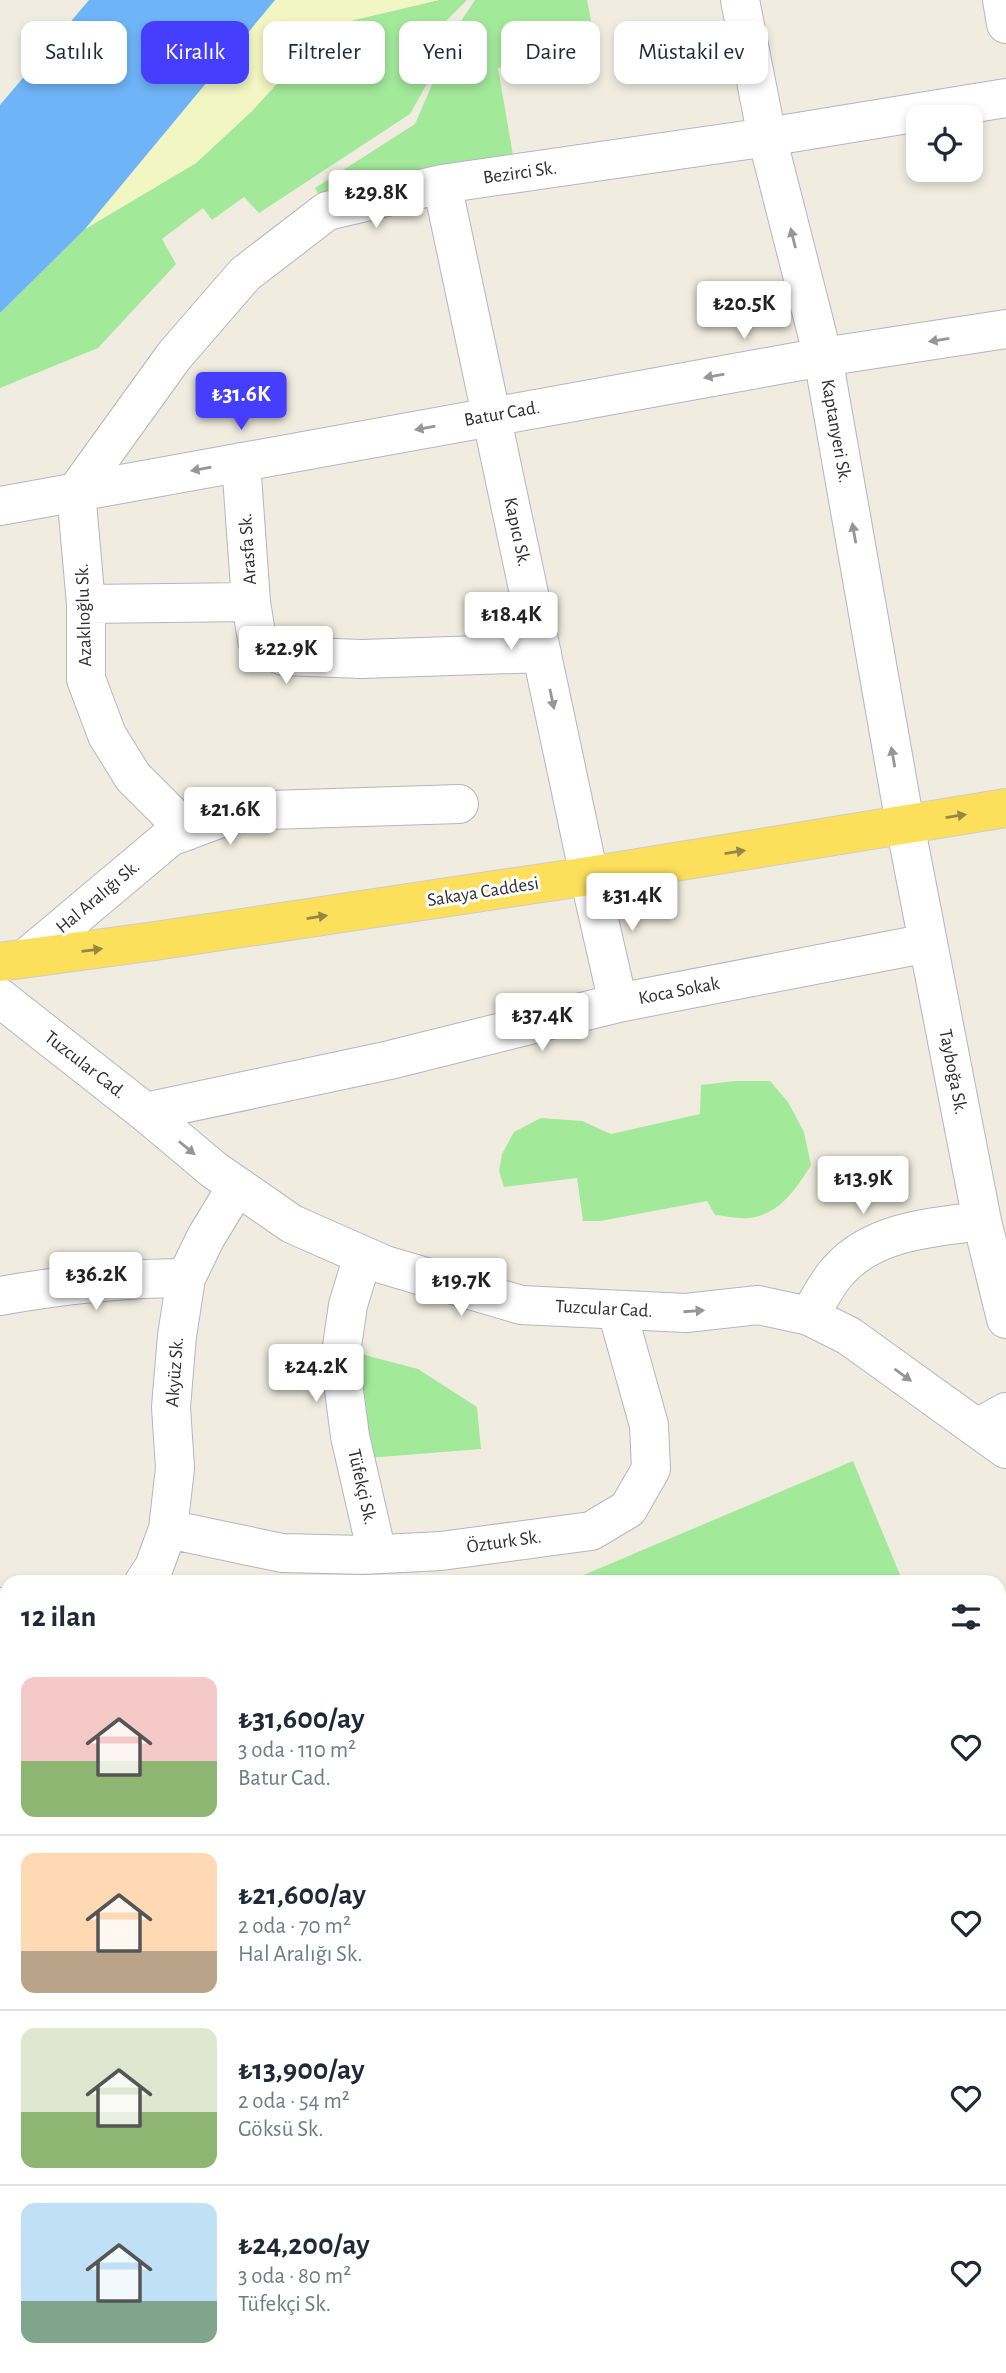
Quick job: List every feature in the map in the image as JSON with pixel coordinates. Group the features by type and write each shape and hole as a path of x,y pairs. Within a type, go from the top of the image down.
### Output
{"highway":[{"name":"Sakaya Caddesi","path":"13,960 155,942 589,876 1006,808"}],"street":[{"name":"Kaptanyeri Sk.","path":"740,0 767,137 822,357 905,824"},
{"path":"1002,0 1006,23"},
{"name":"Bezirci Sk.","path":"76,492 174,356 245,274 327,211 442,184 767,137 1006,98"},
{"name":"Kapıcı Sk.","path":"442,184 618,1003"},
{"name":"Batur Cad.","path":"0,506 822,357 1006,330"},
{"name":"Arasfa Sk.","path":"242,462 251,602 257,640 283,656 362,660 542,653"},
{"name":"Azaklıoğlu Sk.","path":"76,492 86,604 86,679 107,735 133,776 187,831"},
{"path":"86,604 251,602"},
{"name":"Hal Aralığı Sk.","path":"13,960 170,837 240,811 459,804"},
{"name":"Tayboğa Sk.","path":"905,824 982,1221 1006,1319"},
{"name":"Koca Sokak","path":"145,1112 390,1060 618,1003 928,943"},
{"name":"Tuzcular Cad.","path":"0,999 145,1112 214,1170 292,1224 363,1256 385,1265 521,1304 617,1311 686,1312 758,1305 809,1317 849,1336 996,1430"},
{"name":"Akyüz Sk.","path":"149,1575 168,1529 176,1468 171,1407 177,1336 186,1278 206,1237 237,1186"},
{"path":"809,1317 838,1271 870,1245 915,1229 982,1221"},
{"name":"Tüfekçi Sk.","path":"363,1256 348,1305 340,1360 349,1436 377,1554"},
{"path":"0,1296 87,1283 186,1278"},
{"name":"Özturk Sk.","path":"168,1529 282,1553 377,1554 441,1550 591,1531 628,1509 651,1469 649,1425 617,1311"}],"green space":[{"path":"439,0 467,0 446,21 399,21 399,84 427,84 410,114 259,213 244,197 212,220 203,208 162,239 176,264 98,348 0,388 0,313 85,229 196,163 277,84 385,84 385,21 354,20"},
{"path":"475,0 587,0 591,21 501,21 501,67 498,68 516,173 327,211 315,188 415,124 432,84 487,84 487,21 462,21"},
{"path":"770,1081 788,1102 804,1132 811,1165 786,1199 769,1212 749,1218 715,1215 707,1201 600,1221 583,1221 577,1178 504,1187 499,1171 502,1154 514,1132 541,1118 582,1121 611,1134 700,1114 701,1085"},
{"path":"342,1349 418,1369 477,1407 481,1449 355,1459"},
{"path":"853,1461 900,1575 584,1575"}],"sand":[{"path":"275,0 439,0 352,21 263,21 263,84 277,84 196,163 85,229 205,84 249,84 249,31"}],"water":[{"path":"89,0 275,0 249,31 249,21 141,21 141,84 205,84 85,229 0,313 0,105 21,80 21,84 127,84 127,21 71,21"}]}
